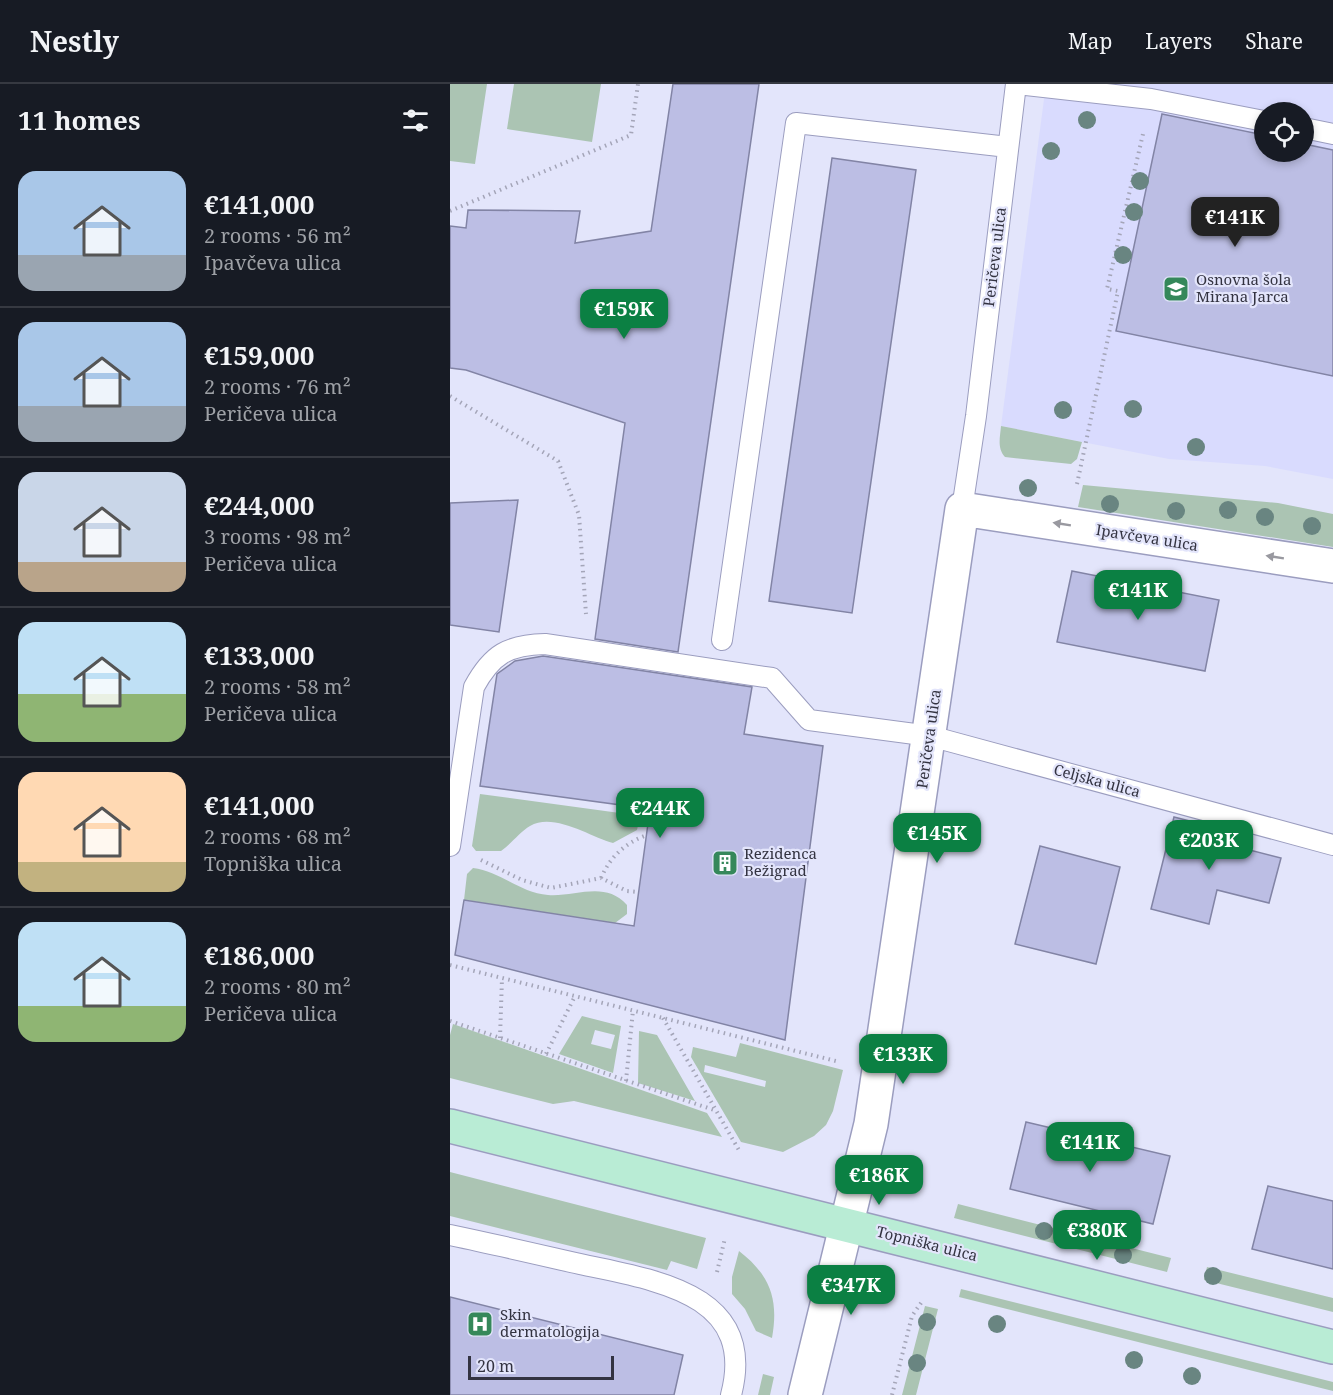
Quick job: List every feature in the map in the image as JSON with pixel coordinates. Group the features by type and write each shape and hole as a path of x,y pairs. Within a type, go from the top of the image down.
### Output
{"main road":[{"name":"Topniška ulica","path":"450,1126 1333,1347"}],"street":[{"name":"Ipavčeva ulica","path":"962,509 1333,566"},
{"name":"Peričeva ulica","path":"805,1395 871,1124 962,509"}],"lane":[{"name":"Peričeva ulica","path":"962,509 1016,84 1151,99 1254,119"},
{"path":"722,640 796,123 1008,147"},
{"path":"1314,130 1333,134"},
{"name":"Celjska ulica","path":"450,846 474,687 483,671 505,651 523,645 545,644 772,678 809,720 930,736 1333,845"},
{"path":"450,1234 654,1281 688,1293 713,1311 728,1331 735,1359 731,1395"}],"path":[{"path":"450,211 631,135 638,84"},
{"path":"1079,474 1118,291 1107,288 1151,99"},
{"path":"450,396 558,461 579,515 587,626"},
{"path":"601,878 606,865 620,850 646,835"},
{"path":"476,858 522,880 551,888 601,878 627,891 639,892"},
{"path":"450,965 840,1062"},
{"path":"500,1038 502,978"},
{"path":"546,1054 575,996"},
{"path":"626,1081 633,1010"},
{"path":"663,1018 740,1152"},
{"path":"450,1021 717,1111"},
{"path":"714,1282 726,1238"},
{"path":"892,1395 912,1316 923,1300"}],"shaded area":[{"name":"Osnovna šola Mirana Jarca","path":"1046,84 1333,84 1333,479 1265,466 1169,459 1001,426"}],"green space":[{"path":"450,84 487,84 475,164 450,161"},
{"path":"514,84 601,84 592,142 507,129"},
{"path":"1001,426 1082,442 1077,459 1071,464 1005,457 1000,446"},
{"path":"1083,485 1278,503 1333,514 1333,547 1078,507"},
{"path":"480,794 627,814 628,806 642,808 637,830 613,843 572,827 540,822 530,826 501,851 476,851 472,846"},
{"path":"473,868 492,873 528,890 548,895 590,891 609,893 627,905 627,914 615,923 464,900 467,874"},
{"path":"582,1016 621,1026 613,1073 559,1054","holes":["595,1030 615,1035 611,1049 591,1044"]},
{"path":"453,1024 707,1113 722,1137 574,1101 553,1104 450,1078 450,1035"},
{"path":"639,1031 657,1035 695,1101 638,1083"},
{"path":"740,1043 843,1070 833,1111 826,1125 814,1136 783,1152 741,1142 691,1057 693,1047 736,1057","holes":["705,1065 766,1081 765,1087 704,1072"]},
{"path":"450,1172 706,1238 697,1269 671,1261 667,1270 450,1216"},
{"path":"958,1204 1171,1258 1167,1272 954,1218"},
{"path":"739,1251 758,1269 770,1289 774,1311 772,1338 756,1331 745,1309 732,1294 732,1277"},
{"path":"1207,1267 1333,1298 1333,1312 1204,1280"},
{"path":"961,1289 1333,1382 1333,1391 959,1297"},
{"path":"925,1306 938,1309 916,1395 902,1395"},
{"path":"763,1374 774,1377 770,1395 758,1395"}],"building":[{"path":"673,84 759,84 678,652 595,639 625,423 466,370 450,368 450,226 466,228 468,210 580,211 575,243 651,231"},
{"path":"1162,114 1254,133 1254,162 1314,162 1314,146 1333,150 1333,376 1116,331"},
{"path":"832,158 916,170 852,613 769,601"},
{"path":"518,500 499,632 450,625 450,503"},
{"path":"1072,571 1219,600 1205,671 1057,642"},
{"name":"Rezidenca Bežigrad","path":"543,656 752,687 744,734 823,746 785,1040 455,955 464,900 634,926 650,809 480,786 497,674 515,661"},
{"path":"1174,817 1233,832 1230,845 1281,858 1269,903 1217,890 1209,924 1151,909"},
{"path":"1040,846 1120,867 1096,964 1015,944"},
{"path":"1026,1122 1170,1156 1153,1224 1010,1189"},
{"path":"1268,1186 1333,1201 1333,1269 1252,1249"},
{"path":"450,1297 683,1355 674,1395 450,1395"}],"place":[{"name":"Osnovna šola Mirana Jarca","path":"1176,289"},
{"name":"Rezidenca Bežigrad","path":"725,863"},
{"name":"Skin dermatologija","path":"480,1324"}]}
